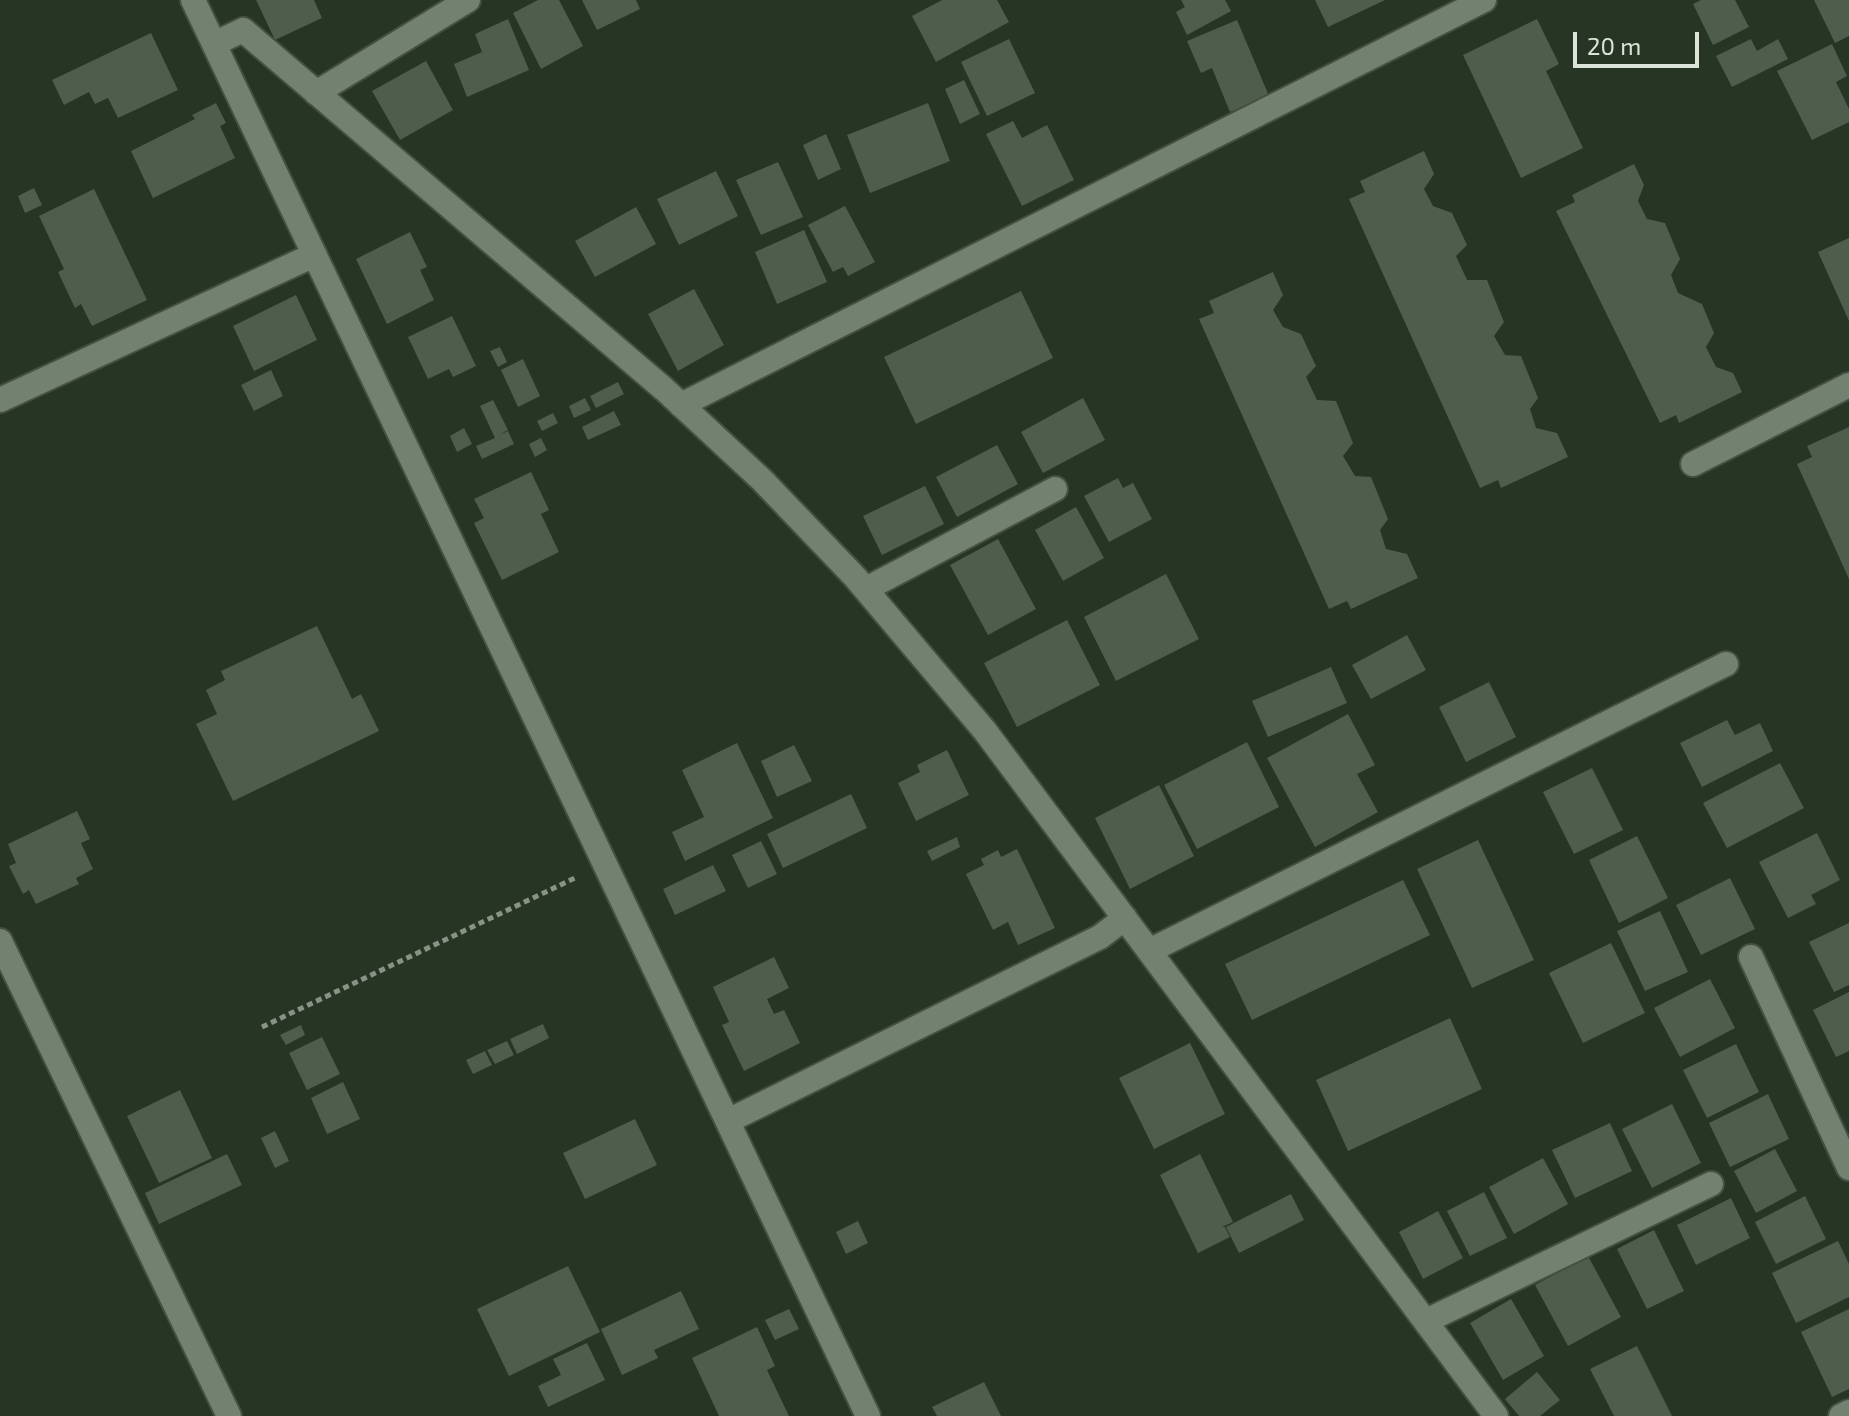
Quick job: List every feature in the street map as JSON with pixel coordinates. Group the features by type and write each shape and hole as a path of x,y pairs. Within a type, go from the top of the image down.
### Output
{"street":[{"path":"193,0 868,1416"},
{"path":"316,93 468,0"},
{"path":"681,405 1484,0"},
{"path":"214,44 243,30 681,405 762,480 866,589 985,731 1496,1416"},
{"path":"0,400 314,255"},
{"path":"1693,464 1849,385"},
{"path":"866,589 1055,489"},
{"path":"1149,951 1726,664"},
{"path":"728,1121 1100,937 1125,918"},
{"path":"0,941 229,1416"},
{"path":"1751,957 1849,1168"},
{"path":"1426,1321 1711,1184"},
{"path":"1841,1416 1849,1412"}],"path":[{"path":"262,1027 605,864"}],"building":[{"path":"256,0 314,0 322,18 275,40"},
{"path":"538,0 559,0 583,46 541,69 513,13"},
{"path":"582,0 636,0 640,9 597,30"},
{"path":"942,0 997,0 1009,22 936,62 912,16"},
{"path":"1181,0 1225,0 1231,11 1187,35 1176,12 1185,7"},
{"path":"1315,0 1385,0 1328,27"},
{"path":"1701,0 1735,0 1749,27 1713,45 1693,4"},
{"path":"1814,0 1849,0 1849,36 1835,43"},
{"path":"508,19 529,70 467,97 454,64 482,52 475,34"},
{"path":"1537,19 1559,64 1546,71 1583,148 1521,178 1463,55"},
{"path":"1237,20 1269,96 1230,112 1212,68 1201,73 1187,41"},
{"path":"151,33 178,90 118,118 108,98 95,104 89,92 64,105 52,80"},
{"path":"1009,39 1035,93 987,116 961,62"},
{"path":"1751,39 1757,51 1778,39 1788,59 1732,87 1716,56"},
{"path":"1832,44 1847,76 1836,82 1849,109 1849,122 1812,140 1777,71"},
{"path":"426,61 453,110 400,140 372,91"},
{"path":"964,80 980,114 960,124 945,89"},
{"path":"216,103 226,123 220,126 235,158 153,198 131,151 195,119 192,115"},
{"path":"928,103 950,161 870,193 847,135"},
{"path":"1013,121 1022,138 1047,125 1074,180 1022,206 986,134"},
{"path":"826,134 841,169 818,180 803,145"},
{"path":"1424,151 1434,174 1424,189 1433,206 1452,213 1467,245 1456,256 1467,280 1487,280 1504,322 1494,336 1505,355 1521,356 1538,398 1530,409 1536,428 1557,433 1568,457 1501,488 1498,480 1480,488 1349,199 1365,192 1360,181"},
{"path":"778,162 803,217 761,235 736,180"},
{"path":"1634,164 1644,185 1638,201 1647,219 1665,223 1680,259 1671,275 1678,293 1702,304 1714,333 1706,347 1716,367 1733,373 1742,392 1679,423 1676,415 1660,423 1556,211 1575,202 1572,195"},
{"path":"716,171 738,216 679,245 657,199"},
{"path":"34,188 42,205 25,213 18,196"},
{"path":"94,189 147,300 92,326 81,304 75,308 58,272 64,269 39,216"},
{"path":"845,206 875,262 848,276 843,267 833,272 808,225"},
{"path":"636,207 656,244 595,277 575,241"},
{"path":"804,230 827,282 777,304 755,252"},
{"path":"410,232 427,267 420,270 434,300 387,324 356,259"},
{"path":"1849,238 1849,321 1818,252"},
{"path":"1273,272 1283,295 1273,310 1283,327 1301,334 1316,366 1306,377 1317,400 1336,401 1353,443 1343,456 1355,476 1371,477 1388,519 1380,530 1386,549 1407,554 1418,578 1351,609 1347,601 1329,609 1199,319 1214,313 1209,301"},
{"path":"694,289 724,345 678,371 648,314"},
{"path":"1021,291 1053,358 916,424 884,357"},
{"path":"296,295 317,340 254,371 233,326"},
{"path":"452,316 476,366 453,377 449,369 428,379 408,337"},
{"path":"500,347 507,362 498,367 490,351"},
{"path":"523,359 540,396 518,407 501,370"},
{"path":"271,370 283,396 254,411 241,385"},
{"path":"618,382 624,394 596,408 590,396"},
{"path":"585,398 591,410 574,418 569,406"},
{"path":"1083,398 1105,440 1043,473 1021,432"},
{"path":"493,400 508,430 499,435 508,431 514,444 482,459 476,446 495,438 480,406"},
{"path":"614,411 621,425 588,440 582,427"},
{"path":"553,413 558,423 542,431 537,421"},
{"path":"1849,427 1849,579 1797,464 1812,457 1807,446"},
{"path":"464,428 472,444 457,452 450,436"},
{"path":"541,438 547,450 535,457 529,444"},
{"path":"997,445 1018,484 957,517 936,477"},
{"path":"531,472 549,510 541,514 559,552 502,580 474,523 484,518 474,499"},
{"path":"1118,478 1123,488 1133,483 1152,519 1109,542 1084,496"},
{"path":"925,486 944,524 882,555 863,516"},
{"path":"1076,507 1104,558 1063,581 1035,530"},
{"path":"998,539 1036,609 988,635 950,565"},
{"path":"1166,574 1199,639 1116,681 1084,617"},
{"path":"1067,620 1100,685 1017,727 984,663"},
{"path":"317,626 352,699 361,694 379,731 233,801 196,724 217,714 206,690 225,680 221,671"},
{"path":"1407,635 1426,670 1371,699 1352,665"},
{"path":"1331,667 1347,703 1268,737 1252,701"},
{"path":"1489,682 1516,737 1466,762 1439,707"},
{"path":"1348,714 1375,765 1357,774 1378,812 1315,847 1267,758"},
{"path":"1727,720 1735,735 1760,723 1773,751 1702,787 1680,743"},
{"path":"1247,742 1279,807 1197,849 1164,785"},
{"path":"737,743 773,818 685,861 672,832 704,817 682,770"},
{"path":"794,745 812,781 777,797 761,761"},
{"path":"947,750 969,795 916,821 898,783 920,772 917,765"},
{"path":"1780,763 1804,808 1727,848 1703,803"},
{"path":"1592,768 1623,830 1574,854 1543,792"},
{"path":"1159,785 1194,856 1130,889 1095,818"},
{"path":"851,794 867,828 783,868 767,834"},
{"path":"77,811 90,839 81,843 93,869 76,878 79,884 36,904 29,890 23,894 9,866 16,863 8,844"},
{"path":"1817,833 1840,880 1811,895 1816,904 1788,918 1759,862"},
{"path":"1637,836 1668,898 1619,923 1589,860"},
{"path":"957,837 960,847 932,861 927,851"},
{"path":"1478,840 1534,960 1472,988 1417,869"},
{"path":"761,841 777,874 748,888 732,855"},
{"path":"1017,849 1055,928 1018,945 1008,922 993,930 966,874 984,865 981,859 998,850 1001,857"},
{"path":"713,865 726,891 675,915 663,889"},
{"path":"1730,878 1755,929 1701,955 1676,905"},
{"path":"1403,880 1430,935 1252,1020 1225,964"},
{"path":"1660,911 1688,972 1645,991 1617,931"},
{"path":"1849,923 1849,985 1834,992 1809,942"},
{"path":"1611,943 1645,1013 1583,1043 1549,973"},
{"path":"774,957 789,988 767,999 774,1014 784,1010 800,1043 744,1071 722,1025 729,1022 713,987"},
{"path":"1710,979 1735,1028 1680,1057 1654,1008"},
{"path":"1849,992 1849,1051 1836,1057 1813,1010"},
{"path":"1450,1018 1482,1089 1348,1151 1316,1080"},
{"path":"543,1024 549,1038 517,1054 510,1039"},
{"path":"301,1025 305,1035 286,1045 280,1035"},
{"path":"322,1037 340,1074 307,1090 289,1053"},
{"path":"507,1041 514,1055 495,1064 487,1050"},
{"path":"1190,1043 1225,1114 1154,1149 1119,1078"},
{"path":"1736,1044 1759,1092 1707,1118 1683,1070"},
{"path":"485,1051 492,1065 473,1074 466,1060"},
{"path":"343,1082 360,1119 327,1134 311,1098"},
{"path":"180,1090 212,1158 159,1183 127,1116"},
{"path":"1768,1094 1789,1139 1730,1167 1709,1123"},
{"path":"1672,1104 1701,1163 1652,1188 1622,1129"},
{"path":"635,1119 657,1165 585,1199 563,1153"},
{"path":"1610,1123 1632,1171 1575,1198 1552,1150"},
{"path":"275,1131 289,1161 275,1168 261,1138"},
{"path":"1775,1149 1797,1191 1756,1213 1734,1171"},
{"path":"227,1154 242,1185 159,1224 145,1193"},
{"path":"1200,1154 1233,1222 1222,1227 1230,1237 1198,1253 1160,1175"},
{"path":"1543,1158 1568,1204 1514,1234 1489,1187"},
{"path":"1484,1192 1507,1238 1470,1256 1447,1211"},
{"path":"1291,1194 1304,1220 1239,1253 1226,1227"},
{"path":"1805,1196 1826,1239 1776,1264 1755,1222"},
{"path":"1731,1198 1750,1238 1696,1265 1677,1225"},
{"path":"1438,1211 1463,1258 1423,1279 1399,1232"},
{"path":"858,1221 868,1243 846,1254 836,1232"},
{"path":"1654,1230 1684,1291 1647,1309 1617,1249"},
{"path":"1838,1241 1849,1264 1849,1297 1796,1323 1772,1273"},
{"path":"1588,1256 1621,1317 1568,1346 1535,1285"},
{"path":"568,1266 600,1332 509,1376 477,1309"},
{"path":"681,1291 699,1329 654,1350 658,1358 622,1375 601,1329"},
{"path":"1511,1299 1544,1356 1503,1380 1470,1323"},
{"path":"789,1309 799,1329 775,1340 765,1320"},
{"path":"1849,1309 1849,1389 1832,1397 1801,1332"},
{"path":"757,1327 775,1366 767,1370 789,1416 719,1416 692,1358"},
{"path":"587,1343 605,1380 548,1407 538,1386 561,1375 553,1359"},
{"path":"1637,1346 1672,1416 1614,1416 1590,1369"},
{"path":"1537,1372 1560,1400 1540,1416 1519,1416 1505,1399"},
{"path":"984,1382 1001,1416 937,1416 932,1407"}]}
